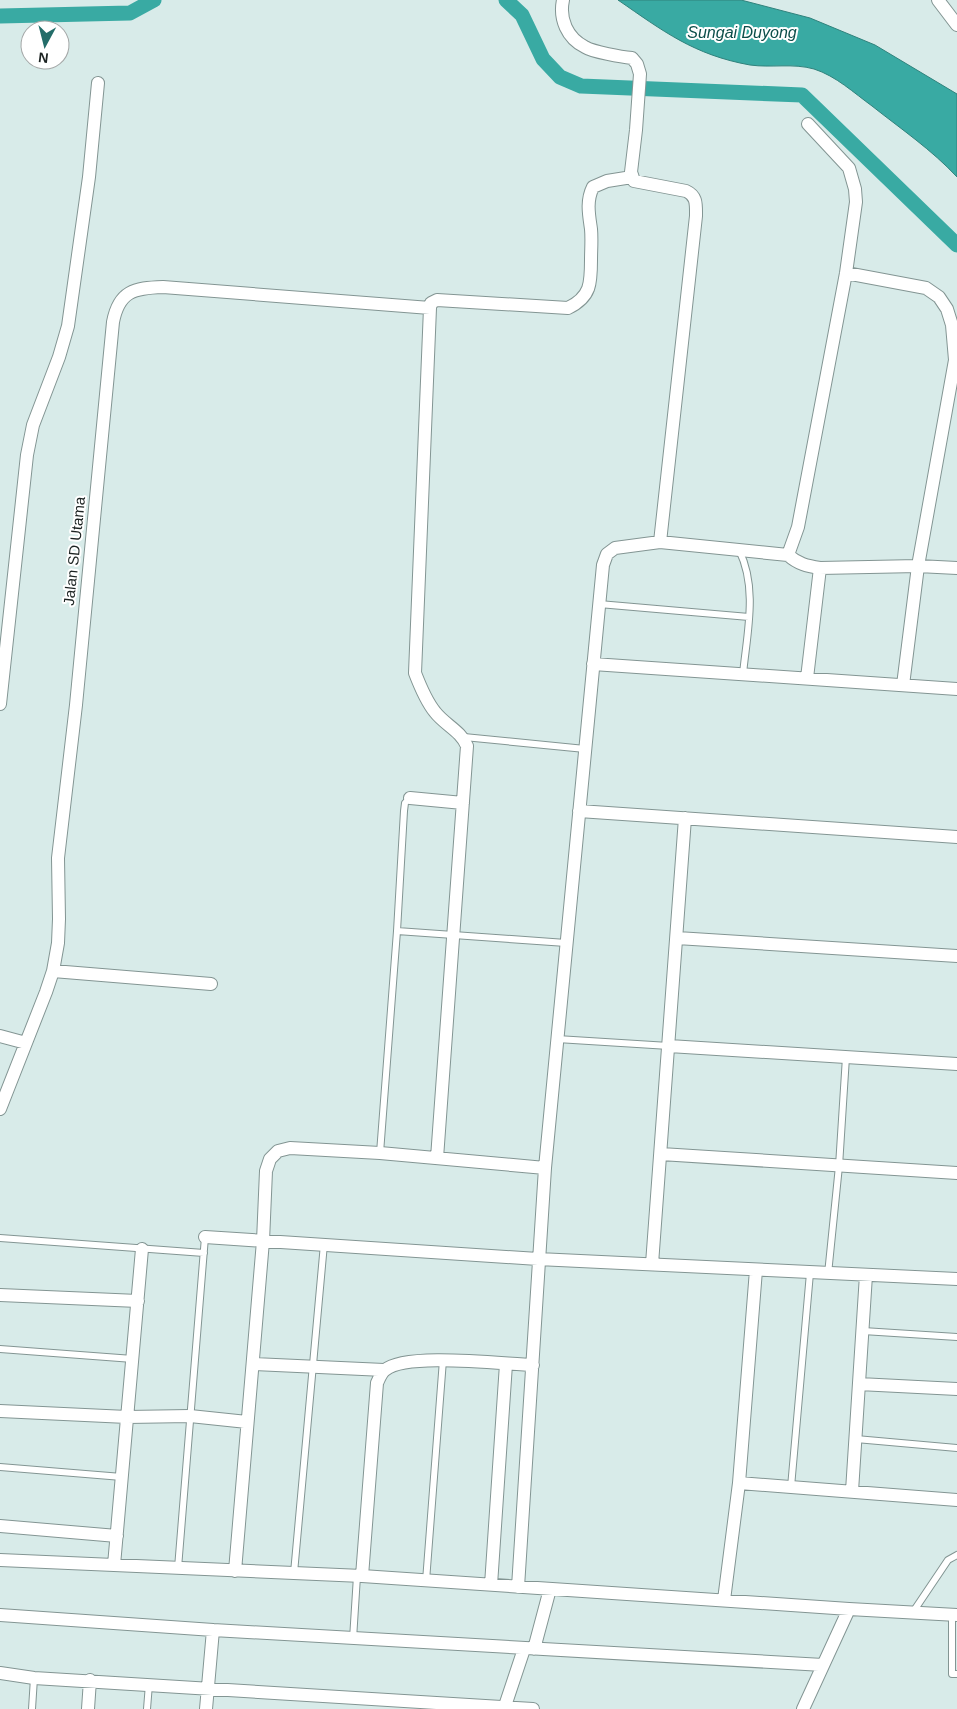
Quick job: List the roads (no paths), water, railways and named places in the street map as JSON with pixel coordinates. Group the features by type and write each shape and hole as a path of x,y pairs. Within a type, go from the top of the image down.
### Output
{"street":[{"path":"563,0 561,14 563,24 571,36 585,48 632,58 637,64 640,74 631,172 634,181 686,191 695,198 696,216 660,542"},
{"path":"938,0 957,25"},
{"path":"0,704 27,455 33,425 68,326 88,177 98,83"},
{"path":"788,555 798,527 846,274 856,202 853,178 849,168 808,124"},
{"path":"437,1158 467,746 464,737 435,712 422,690 415,673 430,308 431,303 437,300 568,308 578,303 586,294 591,284 592,235 589,195 593,187 607,181 632,177"},
{"path":"846,274 926,288 939,297 947,309 952,326 954,360 918,566 903,685"},
{"name":"Jalan SD Utama","path":"0,1110 53,971 58,943 58,858 75,714 112,331 116,308 123,298 133,290 163,287 430,308"},
{"path":"518,1587 545,1168 599,604 603,565 607,554 615,548 660,542 788,555 795,562 820,568 918,566 957,568"},
{"path":"807,678 820,568"},
{"path":"593,664 957,688"},
{"path":"410,798 463,803"},
{"path":"579,811 957,837"},
{"path":"652,1264 685,818"},
{"path":"677,938 957,956"},
{"path":"53,971 211,984"},
{"path":"0,1036 26,1043"},
{"path":"669,1046 957,1064"},
{"path":"235,1571 263,1241 266,1171 270,1159 278,1151 290,1148 437,1158 545,1168"},
{"path":"661,1154 957,1173"},
{"path":"205,1237 538,1259 957,1279"},
{"path":"114,1566 142,1249"},
{"path":"724,1600 740,1482 756,1270"},
{"path":"852,1491 866,1276"},
{"path":"0,1295 138,1301"},
{"path":"253,1364 384,1370 396,1364 412,1361 443,1360 532,1365"},
{"path":"491,1586 506,1364"},
{"path":"360,1576 377,1383 384,1370"},
{"path":"859,1384 957,1389"},
{"path":"0,1411 127,1418 190,1416 247,1422"},
{"path":"740,1482 957,1500"},
{"path":"0,1526 117,1536"},
{"path":"0,1560 360,1576 850,1609 954,1614"},
{"path":"504,1708 529,1649 550,1589"},
{"path":"803,1709 850,1609"},
{"path":"0,1615 213,1630 823,1665"},
{"path":"206,1709 213,1630"},
{"path":"0,1673 34,1678 533,1709"},
{"path":"88,1709 90,1680"}],"lane":[{"path":"739,549 746,563 749,580 749,617 743,674"},
{"path":"599,604 749,617"},
{"path":"464,737 585,749"},
{"path":"380,1154 398,931 404,811 405,803 410,798"},
{"path":"398,931 566,943"},
{"path":"557,1039 669,1046"},
{"path":"828,1274 839,1166 846,1057"},
{"path":"178,1568 205,1237"},
{"path":"0,1238 204,1253"},
{"path":"294,1573 324,1244"},
{"path":"791,1486 810,1272"},
{"path":"863,1332 957,1336"},
{"path":"0,1348 133,1359"},
{"path":"426,1581 443,1360"},
{"path":"856,1439 957,1448"},
{"path":"0,1467 122,1477"},
{"path":"913,1612 948,1560 957,1555"},
{"path":"353,1638 360,1576"},
{"path":"954,1614 952,1674 957,1674"},
{"path":"32,1709 34,1678"},
{"path":"147,1709 149,1684"}],"water":[{"name":"Sungai Duyong","path":"618,0 741,0 810,18 875,45 957,94 957,177 916,140 852,90 830,76 806,67 750,65 712,55 665,32"}],"waterway":[{"path":"0,16 130,13 154,0"},
{"path":"506,0 522,15 543,59 560,77 581,86 802,95 957,245"}]}
